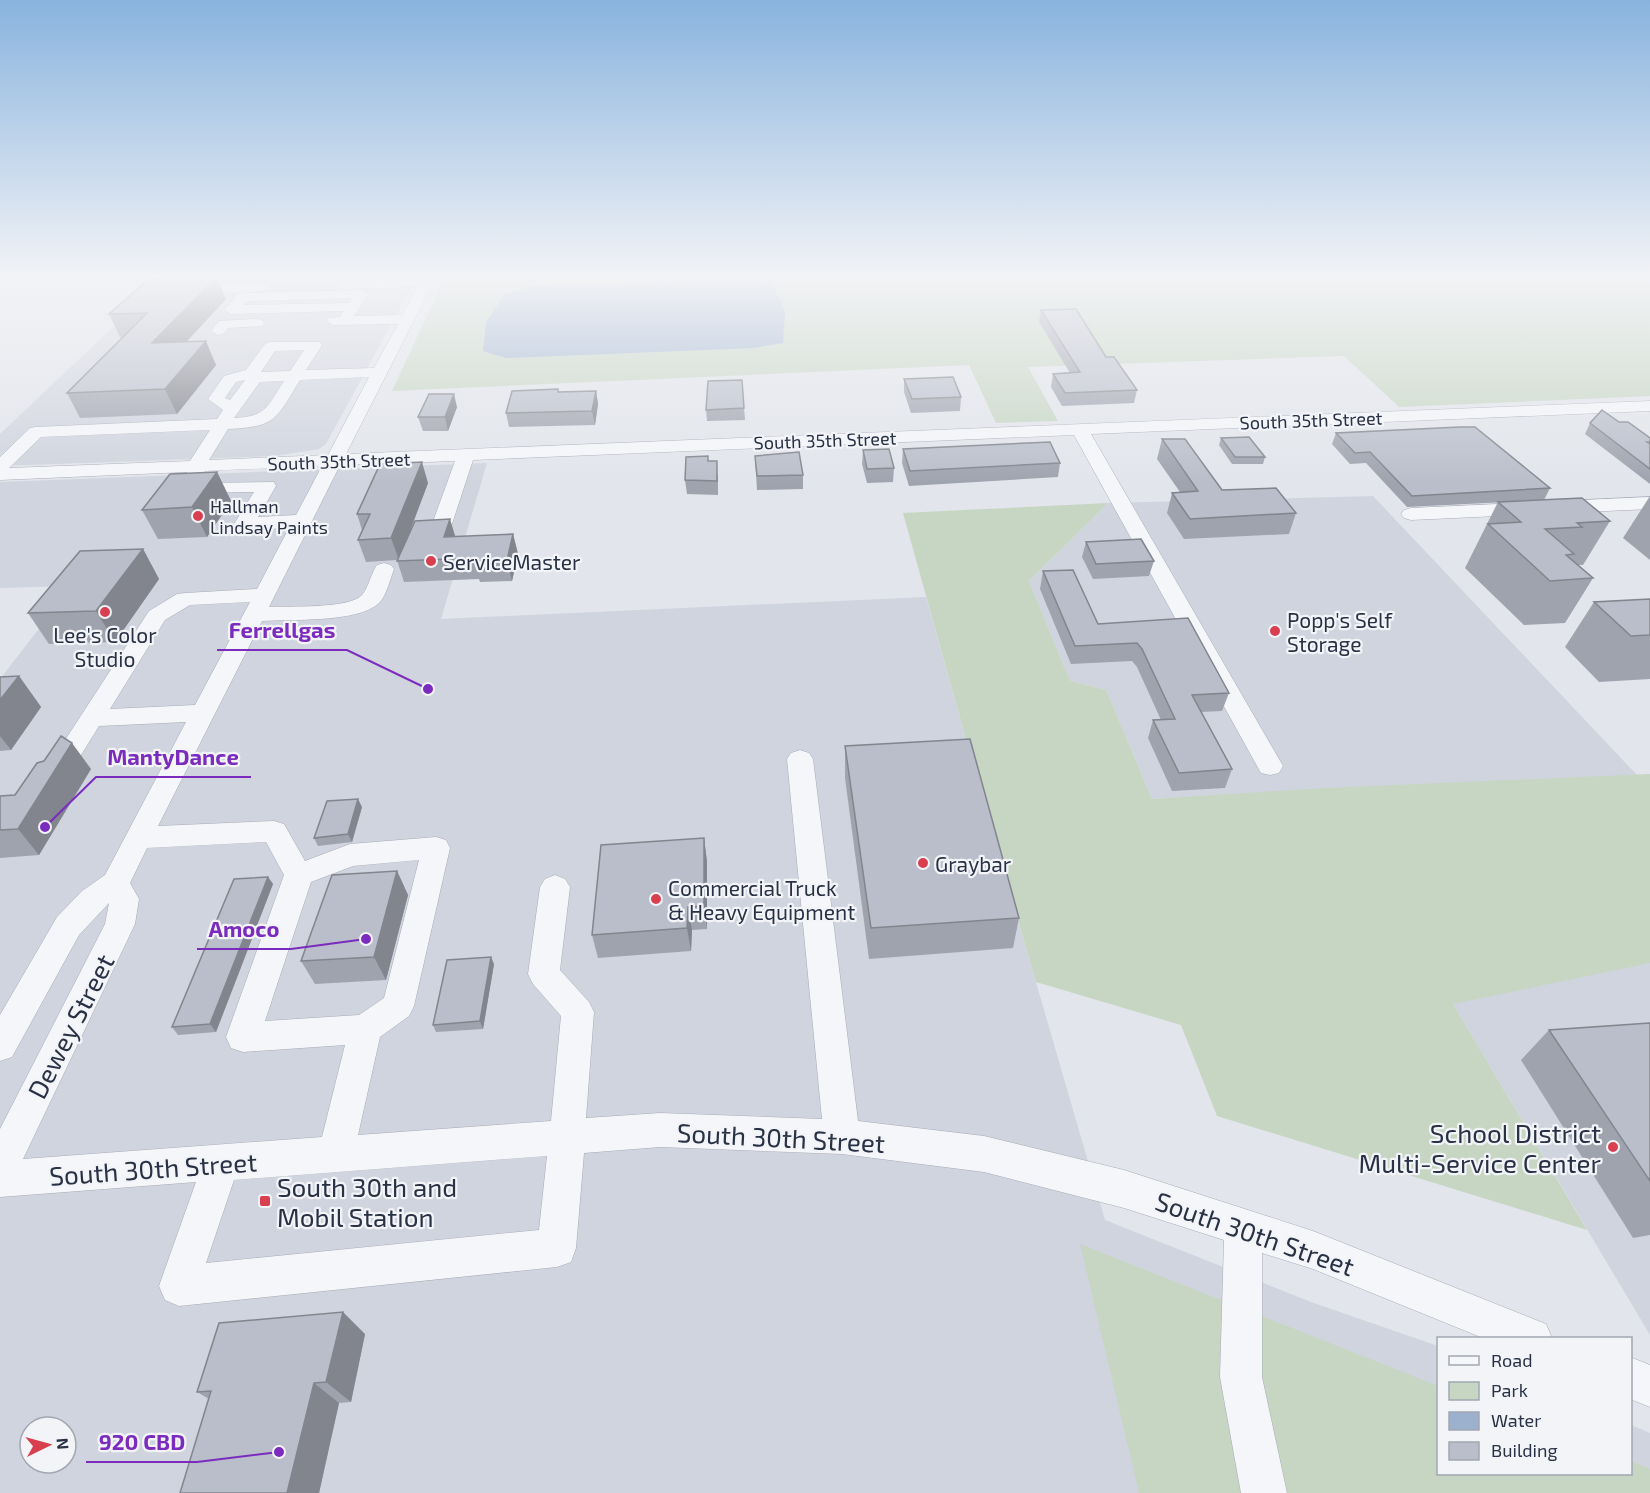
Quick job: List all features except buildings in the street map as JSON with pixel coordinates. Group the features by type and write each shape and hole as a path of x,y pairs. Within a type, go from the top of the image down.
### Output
{"street":[{"path":"0,467 36,432 250,423 269,416 315,345 270,347 253,375"},
{"path":"0,1046 68,926 92,899 116,883 394,345"},
{"path":"302,521 244,524 267,486 196,489 196,466 233,409 216,399 230,379 253,375 381,372"},
{"name":"South 35th Street","path":"0,474 1650,406"},
{"path":"1629,407 1650,422"},
{"path":"1079,429 1270,766"},
{"path":"441,526 466,455"},
{"path":"1411,514 1650,503"},
{"path":"53,779 157,616 185,599 351,609 371,599 384,568"},
{"path":"92,718 204,713"},
{"path":"800,759 842,1137"},
{"path":"139,838 274,831 299,875 243,1037 365,1029 398,1006 435,848 350,855 299,875"},
{"name":"Dewey Street","path":"0,1167 120,924 124,899 116,883"},
{"path":"222,1162 179,1286 558,1248 578,1012 544,974 555,887"},
{"path":"336,1154 365,1029"},
{"name":"South 30th Street","path":"0,1179 660,1130 842,1137 984,1154 1124,1189 1313,1250 1530,1337"},
{"path":"1243,1227 1241,1377 1264,1493"},
{"path":"1632,1379 1650,1386"}],"shaded area":[{"path":"94,345 380,345 326,444 319,449 275,456 0,466 0,434"},
{"path":"487,463 441,619 926,597 1105,1220 1311,1302 1437,1346 1437,1475 1632,1475 1632,1425 1650,1433 1650,1493 0,1493 0,679 72,586 0,588 0,482"},
{"path":"1373,496 1637,775 1650,774 1650,1335 1325,789 1152,799 1106,690 1070,681 1029,581 1108,503"}],"green space":[{"path":"414,345 1650,345 1650,396 1399,407 1344,356 1028,367 1058,421 996,423 969,365 392,391"},
{"path":"1108,503 1029,581 1070,681 1106,690 1152,799 1325,788 1650,774 1650,963 1453,1004 1587,1230 1217,1116 1181,1025 1036,982 903,513"},
{"path":"1080,1244 1437,1386 1437,1475 1632,1475 1632,1461 1650,1469 1650,1493 1139,1493"}],"water":[{"path":"484,345 773,345 754,348 506,358 483,351"}],"place":[{"name":"Hallman Lindsay Paints","path":"198,516"},
{"name":"ServiceMaster","path":"431,561"},
{"name":"Lee's Color Studio","path":"105,612"},
{"name":"Popp's Self Storage","path":"1275,631"},
{"name":"Ferrellgas","path":"428,689"},
{"name":"MantyDance","path":"45,827"},
{"name":"Graybar","path":"923,863"},
{"name":"Commercial Truck & Heavy Equipment","path":"656,899"},
{"name":"Amoco","path":"366,939"},
{"name":"School District Multi-Service Center","path":"1613,1147"},
{"name":"South 30th and Mobil Station","path":"265,1201"},
{"name":"920 CBD","path":"279,1452"}]}
